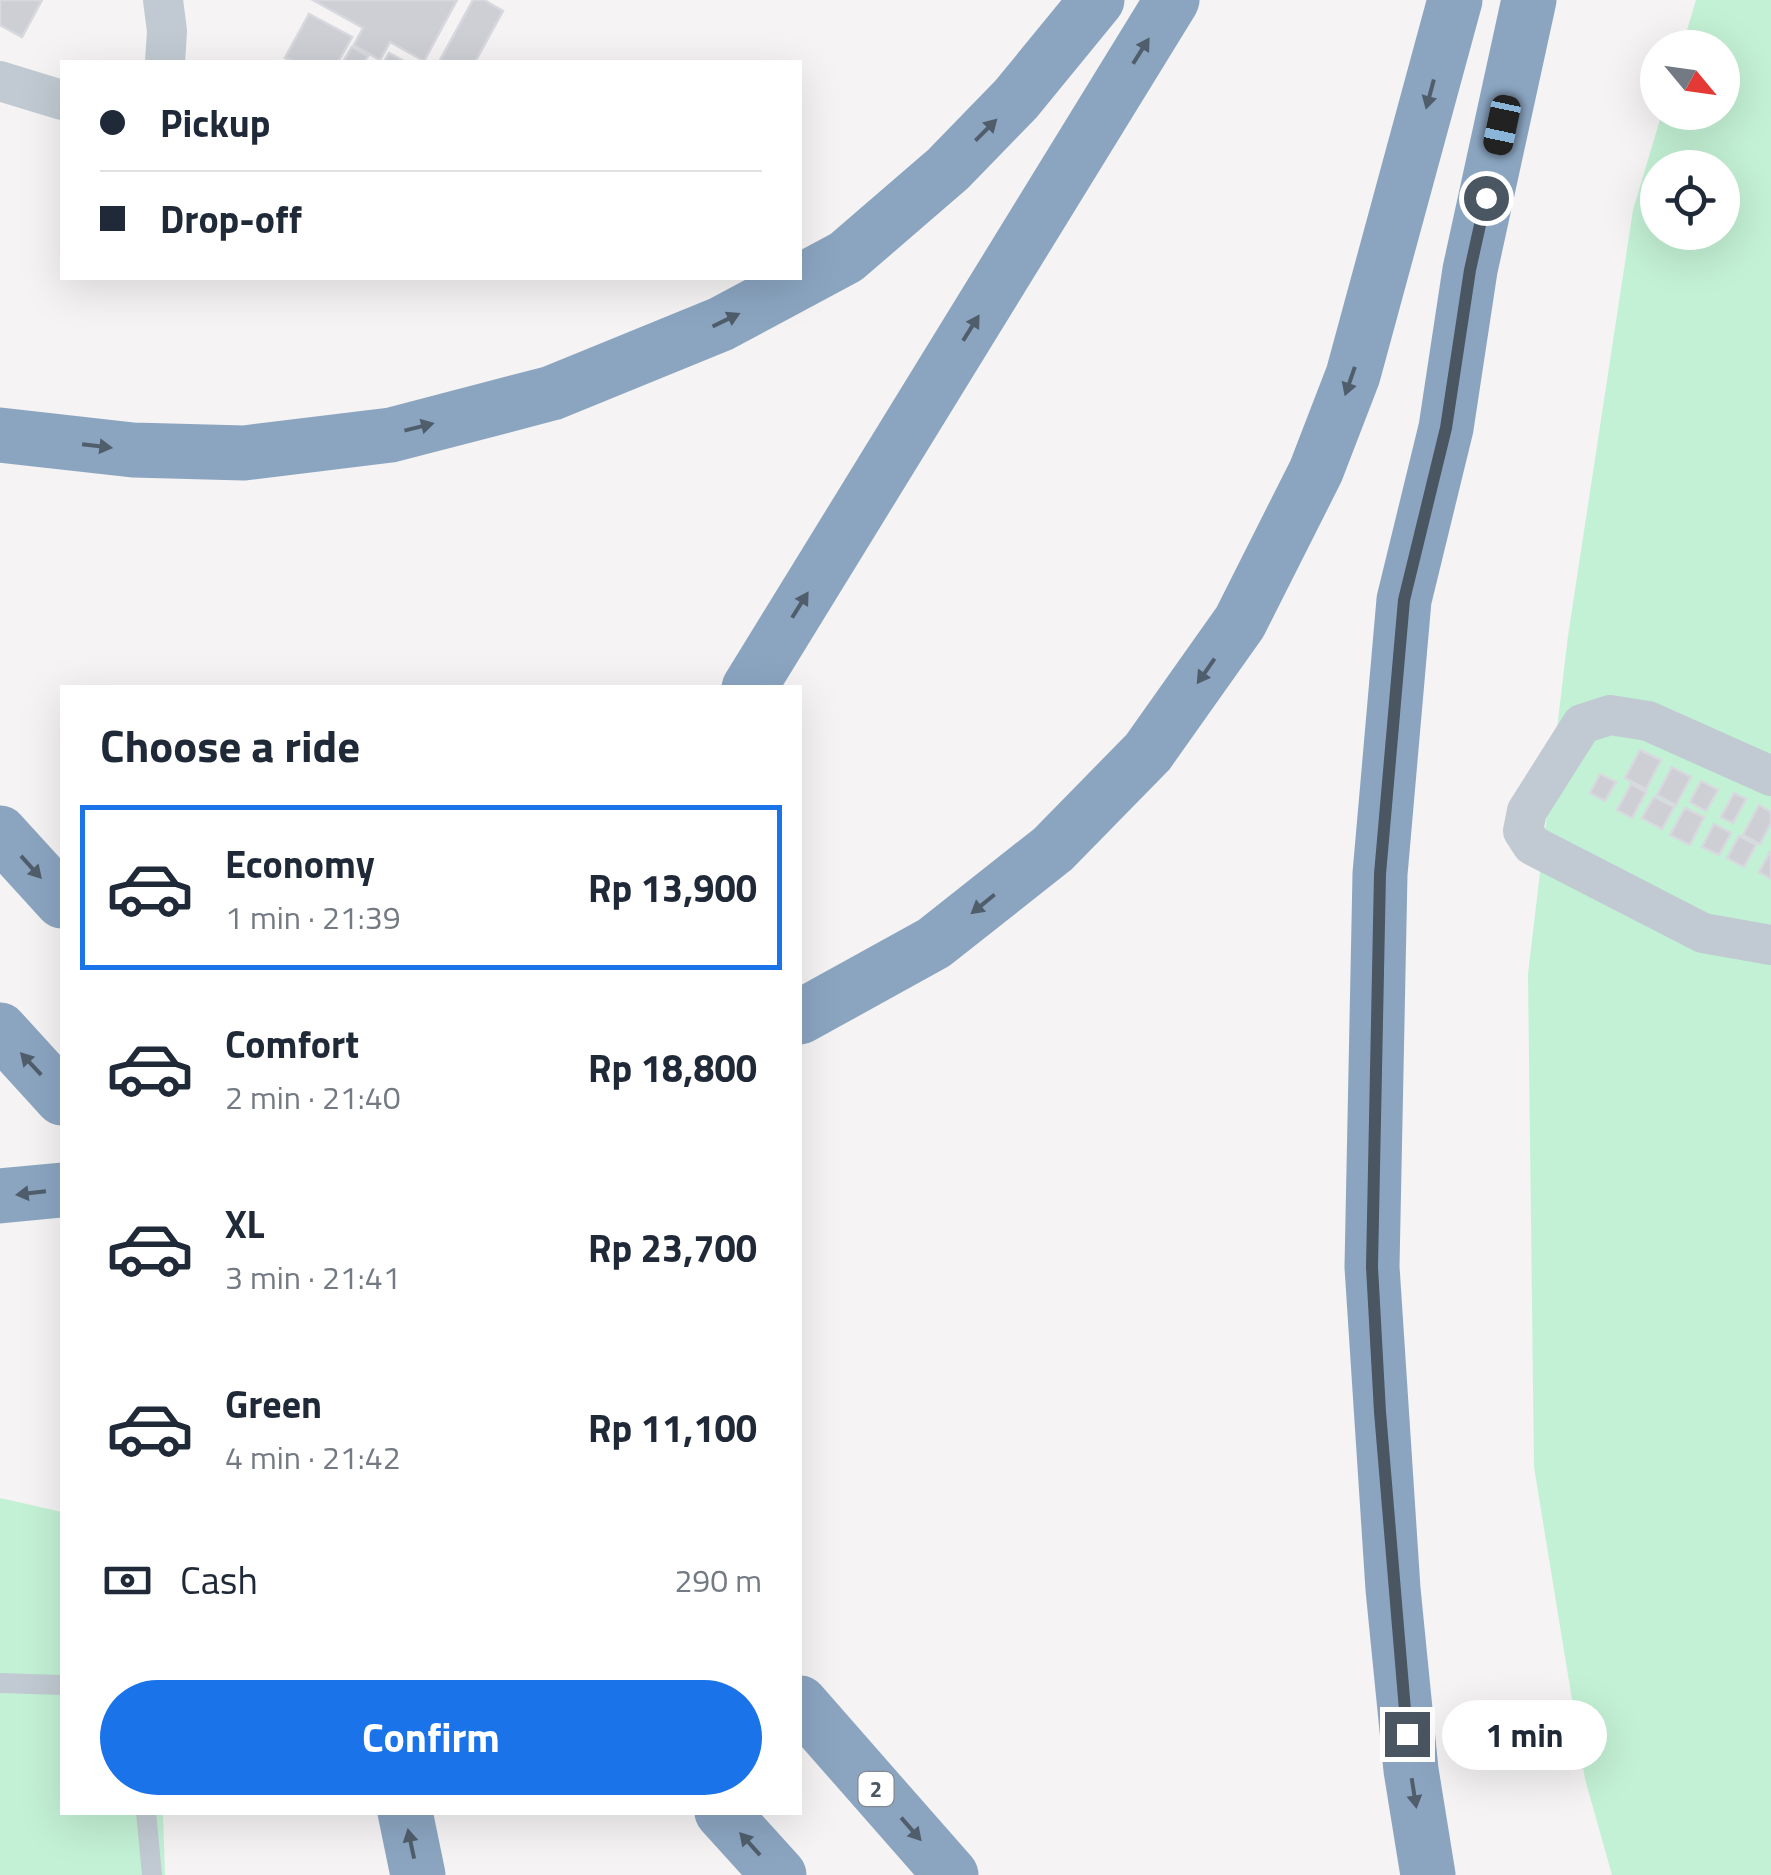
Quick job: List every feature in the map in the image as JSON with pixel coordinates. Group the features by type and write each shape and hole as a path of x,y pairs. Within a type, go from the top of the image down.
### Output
{"highway":[{"path":"0,435 132,450 244,452 392,435 552,393 720,324 846,257 948,168 1016,99 1097,0"},
{"path":"751,685 1172,0"},
{"path":"802,1015 934,942 1053,849 1148,752 1240,622 1316,471 1353,375 1456,0"},
{"path":"1428,1875 1411,1770 1398,1644 1374,1303 1380,874 1404,600 1446,428 1470,270 1530,0"},
{"path":"0,833 60,899"},
{"path":"0,1030 60,1096"},
{"path":"0,1196 60,1190"},
{"name":"2","path":"802,1705 952,1875"},
{"path":"406,1815 418,1875"},
{"path":"725,1815 778,1875"}],"street":[{"path":"163,0 167,31 164,60"},
{"path":"0,81 60,99"},
{"path":"1771,776 1648,721 1610,716 1582,724 1526,811 1523,831 1532,845 1703,932 1771,945"}],"lane":[{"path":"0,1683 60,1685"},
{"path":"146,1815 152,1875"}],"green space":[{"path":"1696,0 1771,0 1771,1875 1612,1875 1585,1779 1534,1467 1528,974 1568,636 1633,210 1640,187 1640,250 1740,250 1740,150 1651,150 1657,130 1740,130 1740,30 1687,30"},
{"path":"0,1498 60,1512 60,1815 163,1815 165,1875 0,1875"}],"building":[{"path":"0,0 42,0 22,37 0,25"},
{"path":"313,0 457,0 425,60 390,42 380,60 354,45 363,28"},
{"path":"473,0 484,0 503,11 476,60 440,60"},
{"path":"309,14 352,37 339,60 285,58"},
{"path":"352,47 368,56 365,60 344,60"},
{"path":"1640,750 1661,760 1646,789 1625,778"},
{"path":"1672,767 1691,777 1676,805 1657,795"},
{"path":"1600,774 1616,782 1605,801 1590,793"},
{"path":"1701,781 1718,790 1706,811 1690,802"},
{"path":"1631,784 1646,792 1632,818 1617,810"},
{"path":"1734,793 1746,799 1733,823 1721,817"},
{"path":"1654,797 1674,807 1662,829 1642,818"},
{"path":"1759,805 1771,812 1771,823 1760,844 1743,835"},
{"path":"1685,808 1704,817 1690,845 1670,835"},
{"path":"1714,824 1731,833 1719,855 1702,847"},
{"path":"1739,836 1756,845 1744,867 1727,858"},
{"path":"1771,852 1771,879 1759,872"}],"route":[{"path":"1407,1734 1372,1267 1380,874 1404,600 1446,428 1470,270 1486,198"}]}
